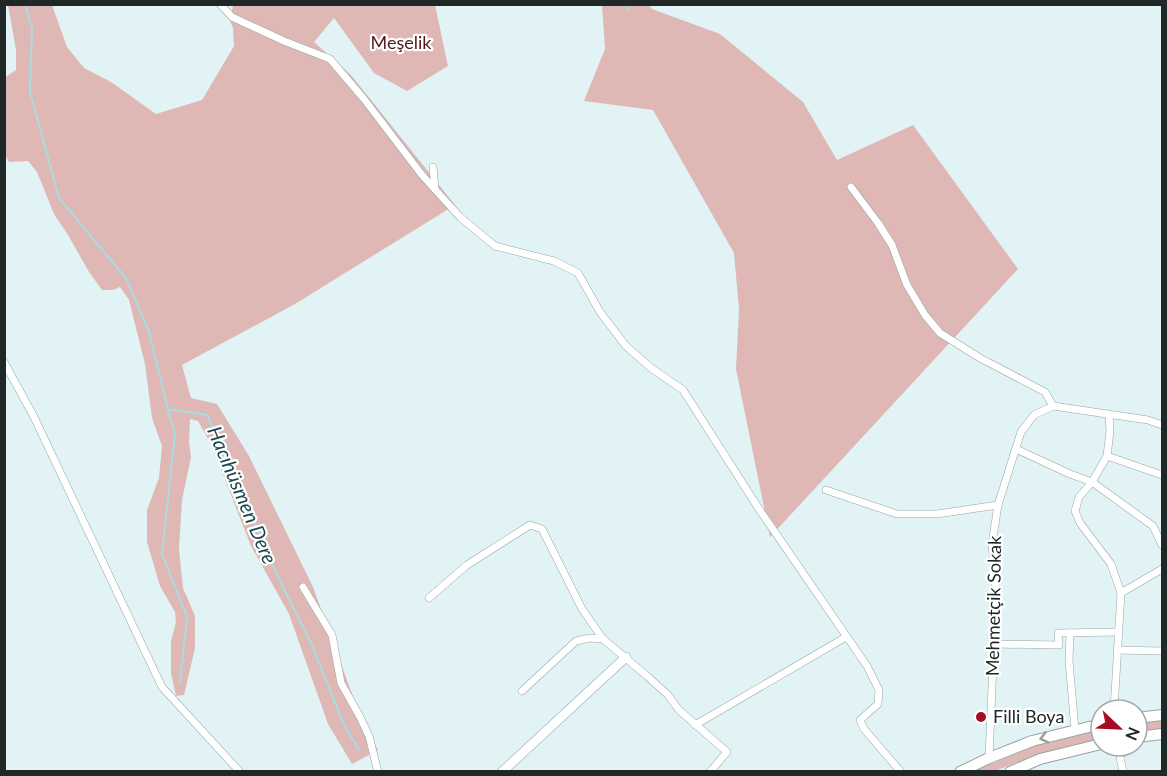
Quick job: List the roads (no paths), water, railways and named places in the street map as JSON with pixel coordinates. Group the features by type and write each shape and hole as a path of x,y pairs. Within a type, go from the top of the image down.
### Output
{"main road":[{"path":"960,771 1032,741 1089,727"},
{"path":"1010,771 1040,759 1089,747"}],"street":[{"path":"224,6 232,17 330,59 460,218 495,246 554,261 578,273 600,312 626,346 651,368 683,390 759,510 867,666 879,690 878,704 860,720 864,729 901,771"},
{"path":"433,166 435,189"},
{"path":"851,187 892,244 907,285 925,315 940,333 980,358 1045,392 1053,406 1148,420 1162,425"},
{"path":"4,362 34,417 162,687 240,771"},
{"name":"Mehmetçik Sokak","path":"989,758 996,590 992,544 998,505 1021,432 1034,415 1053,406"},
{"path":"1109,415 1107,456 1092,482 1079,497 1075,512 1080,523 1111,564 1121,592 1115,698"},
{"path":"1016,449 1092,482 1153,526 1162,545"},
{"path":"1107,456 1162,475"},
{"path":"826,490 897,514 937,514 998,505"},
{"path":"429,598 467,565 530,525 542,529 582,609 603,639 668,695 679,710 727,752 710,771"},
{"path":"1121,592 1162,569"},
{"path":"303,587 332,635 341,683 369,736 378,771"},
{"path":"993,644 1059,645 1058,633 1118,632"},
{"path":"1070,633 1075,730"},
{"path":"695,725 846,637"},
{"path":"522,691 576,641 590,638 603,639"},
{"path":"1117,650 1162,651"},
{"path":"502,771 626,657"},
{"path":"1123,771 1131,771"}],"waterway":[{"name":"Hacıhüsmen Dere","path":"25,4 32,28 30,92 59,198 126,278 149,332 168,409 207,415 278,577 311,643 344,725 359,750"},
{"path":"625,4 628,10"},
{"path":"168,410 175,434 162,554 187,617 180,683"}],"place":[{"name":"Filli Boya","path":"981,717"}],"park label":[{"name":"Meşelik","path":"401,43"}]}
